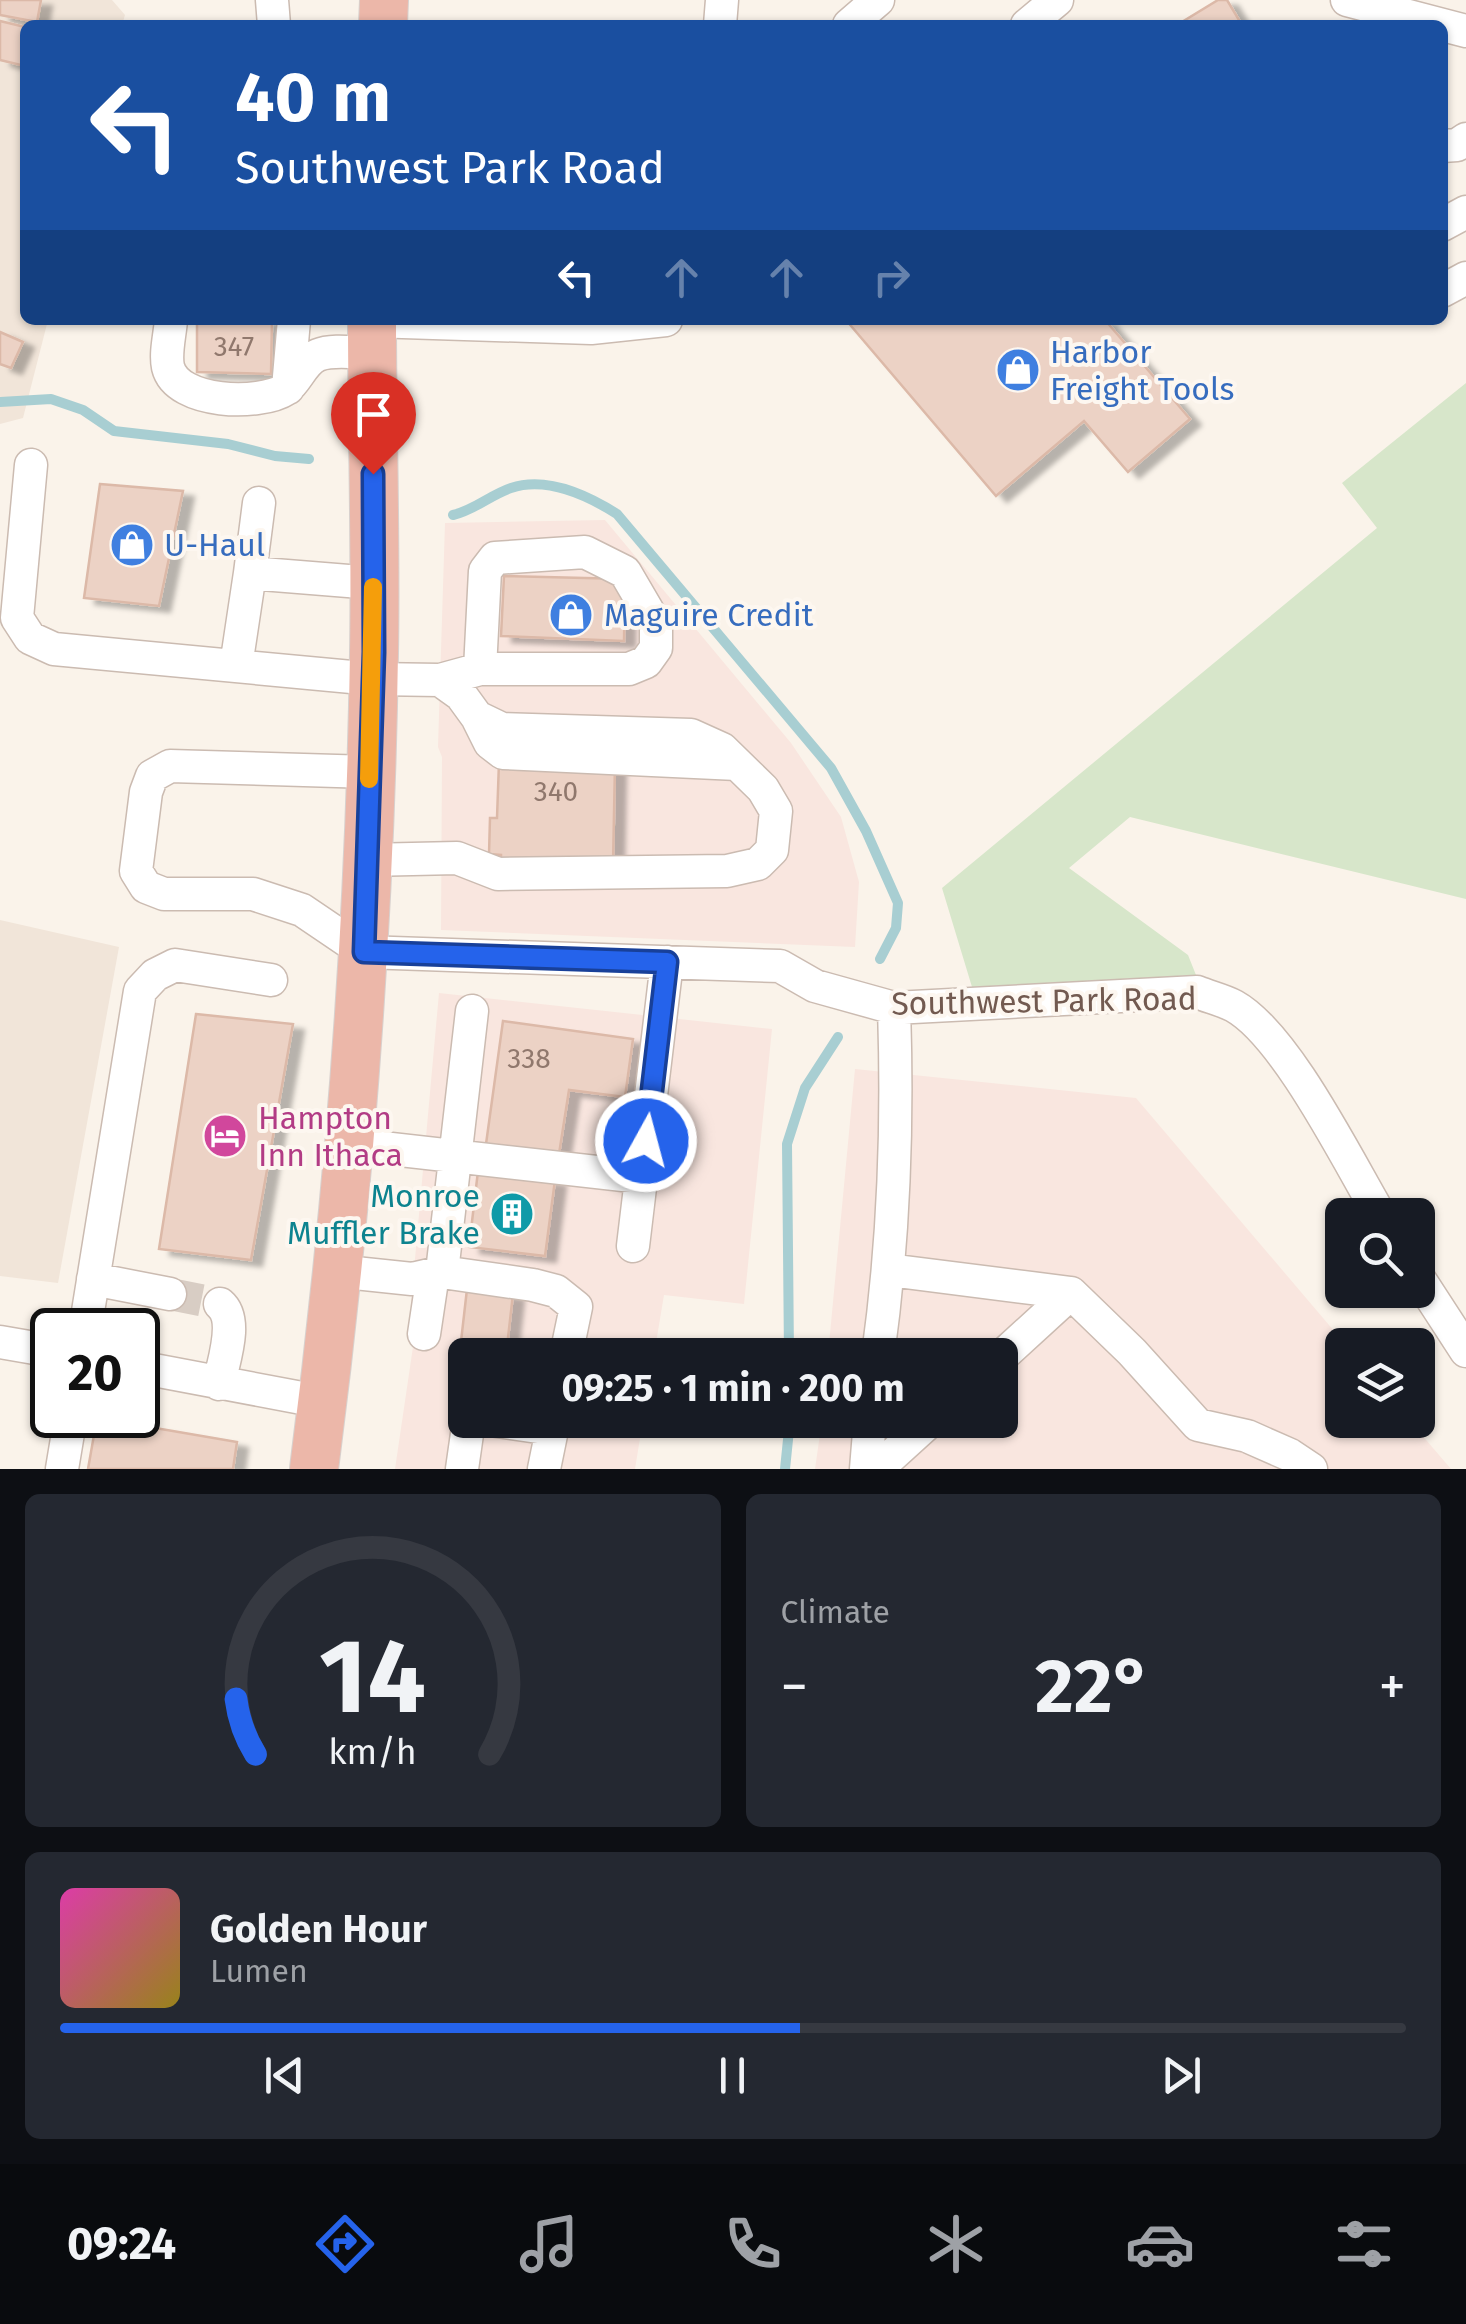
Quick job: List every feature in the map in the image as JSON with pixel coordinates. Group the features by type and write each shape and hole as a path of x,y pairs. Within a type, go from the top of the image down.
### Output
{"highway":[{"path":"314,1469 364,952 373,680 372,332"}],"street":[{"path":"856,20 878,0"},
{"path":"1033,20 1057,0"},
{"path":"1346,0 1423,20"},
{"path":"171,325 168,366 178,385 198,396 266,398 288,388 310,359 372,332 564,325"},
{"path":"288,388 294,325"},
{"path":"31,465 17,618 30,638 54,649 373,680 440,680 480,669 629,669 646,662 656,648 656,625 625,572 596,556 585,552 496,558 485,571 480,669"},
{"path":"236,666 259,504"},
{"path":"250,573 373,583"},
{"path":"367,860 457,858 498,874 727,871 758,864 772,850 776,811 763,788 722,749 691,735 502,729 477,717 461,695 440,680"},
{"path":"364,952 302,910 253,894 164,894 146,887 136,871 146,792 152,776 170,766 370,772"},
{"name":"Southwest Park Road","path":"364,952 780,966 815,986 894,1008 1198,992 1234,1006 1264,1030 1294,1070 1370,1198"},
{"path":"633,1246 667,962"},
{"path":"88,1308 140,991 155,974 175,965 271,980"},
{"path":"880,1338 890,1270 897,1105 894,1008"},
{"path":"424,1334 456,1156 472,1012"},
{"path":"347,1144 641,1177"},
{"path":"890,1270 1072,1293 1198,1424 1247,1436 1292,1464"},
{"path":"336,1271 412,1280 437,1273 534,1284 556,1291 576,1307 570,1338"},
{"path":"93,1279 170,1294"},
{"path":"1018,1342 1072,1293"},
{"path":"1435,1303 1466,1350"},
{"path":"219,1384 230,1320 220,1304"},
{"path":"0,1342 30,1347"},
{"path":"160,1372 322,1402"},
{"path":"62,1469 67,1438"},
{"path":"462,1469 466,1438"},
{"path":"544,1469 550,1438"},
{"path":"866,1469 869,1438"},
{"path":"876,1469 911,1438"}],"shaded area":[{"path":"0,0 112,0 125,15 124,20 20,20 20,325 47,325 23,418 0,424"},
{"path":"605,520 791,743 841,817 859,882 855,947 441,930 442,757 438,747 445,523"},
{"path":"0,920 119,947 58,1283 0,1276"},
{"path":"439,993 772,1029 744,1304 664,1295 657,1338 448,1338 448,1438 640,1438 635,1469 395,1469 414,1340 411,1303"},
{"path":"855,1069 1136,1098 1332,1328 1325,1328 1325,1438 1424,1438 1451,1469 815,1469 819,1438 1018,1438 1018,1338 830,1338"}],"green space":[{"path":"1466,383 1466,899 1130,817 1069,868 1188,955 1196,975 972,987 942,888 1377,528 1342,483"}],"building":[{"path":"0,0 41,0 37,20 0,15"},
{"path":"1218,0 1227,0 1239,20 1185,20"},
{"path":"0,21 20,26 20,65 0,60"},
{"path":"197,325 272,325 271,374 197,372"},
{"name":"Harbor Freight Tools","path":"850,325 1109,325 1190,419 1128,472 1084,421 996,496"},
{"path":"0,332 23,342 11,368 0,364"},
{"name":"U-Haul","path":"100,484 183,491 159,606 84,598"},
{"path":"504,576 625,579 624,641 501,636"},
{"path":"499,762 615,764 613,864 501,862 501,855 489,854 490,818 497,818"},
{"name":"Hampton Inn Ithaca","path":"196,1014 293,1024 251,1260 159,1249"},
{"name":"Monroe Muffler Brake","path":"503,1021 633,1039 625,1097 569,1090 559,1154 486,1144"},
{"name":"Monroe Muffler Brake","path":"478,1171 555,1180 545,1256 469,1247"},
{"path":"467,1289 513,1294 508,1338 461,1338"},
{"path":"160,1429 237,1442 233,1469 88,1469 93,1438 160,1438"}],"waterway":[{"path":"0,402 51,399 83,410 114,431 228,444 275,456 309,459"},
{"path":"453,515 511,488 539,484 580,494 617,514 831,768 866,831 898,903 896,928 880,959"},
{"path":"789,1338 787,1144 805,1088 838,1037"},
{"path":"785,1469 788,1438"}],"tunnel":[{"path":"170,1294 220,1304"}],"slow traffic":[{"path":"369,779 373,587"}],"place":[{"name":"Harbor Freight Tools","path":"1018,370"},
{"name":"U-Haul","path":"132,545"},
{"name":"Maguire Credit","path":"571,615"},
{"name":"Hampton Inn Ithaca","path":"225,1136"},
{"name":"Monroe Muffler Brake","path":"512,1214"}],"route":[{"path":"373,474 374,652 364,952 667,962 646,1141"}]}
